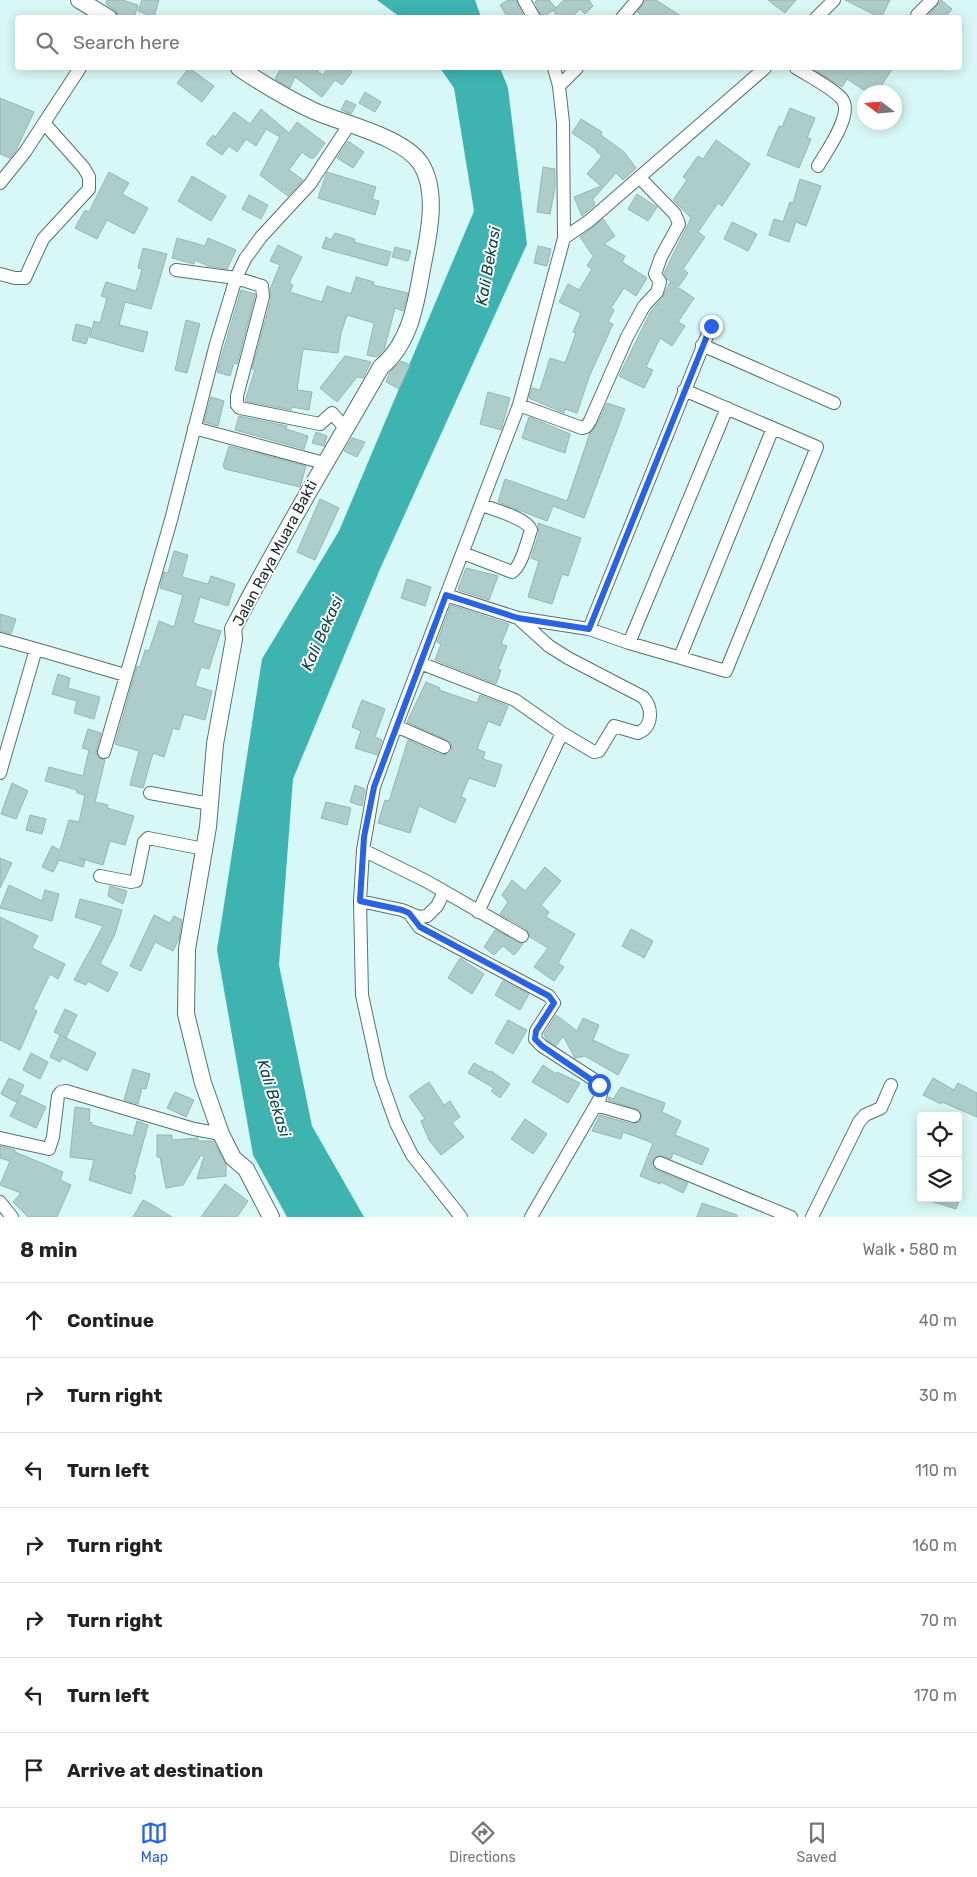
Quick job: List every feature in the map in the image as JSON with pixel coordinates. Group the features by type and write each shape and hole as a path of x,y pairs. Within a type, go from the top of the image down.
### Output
{"main road":[{"path":"79,0 104,15"},
{"name":"Jalan Raya Muara Bakti","path":"242,70 283,96 411,152 425,174 430,202 423,267 408,328 394,357 381,368 272,552 233,629 234,639 215,744 204,849 187,949 186,1014 203,1084 221,1134 233,1158 246,1169 271,1217"}],"street":[{"path":"524,0 532,15"},
{"path":"624,15 637,0"},
{"path":"819,15 834,0"},
{"path":"917,15 932,0"},
{"path":"0,183 79,70"},
{"path":"461,1217 412,1155 385,1097 370,1040 362,995 360,901 363,850 374,787 519,405 564,238 564,148 559,86 555,70"},
{"path":"559,86 575,70"},
{"path":"564,238 588,222 763,70"},
{"path":"799,70 842,99 846,108 845,116 818,166"},
{"path":"0,274 15,278 25,278 43,239 89,189 90,177 84,168 44,122"},
{"path":"104,752 170,520 216,344 236,278 261,237 310,184 349,125"},
{"path":"519,405 582,428 590,421 626,337 644,306 657,292 660,282 655,274 661,257 679,224 670,208 639,177"},
{"path":"176,270 236,278 258,284 264,291 243,367 237,405 246,410 320,424 332,413 345,428"},
{"path":"589,629 711,326"},
{"path":"702,345 834,403"},
{"path":"446,595 518,618 589,629 629,643 726,671 817,447 684,390"},
{"path":"629,643 727,408"},
{"path":"194,428 324,463"},
{"path":"680,657 773,428"},
{"path":"463,553 509,571 516,570 531,530 530,527 523,520 482,505"},
{"path":"420,663 516,700 562,733 596,753 599,752 614,726 638,733 644,731 651,712 649,703 643,697 562,654 518,618"},
{"path":"0,639 125,675"},
{"path":"0,773 36,649"},
{"path":"396,726 444,747"},
{"path":"478,912 562,733"},
{"path":"150,793 210,804"},
{"path":"100,876 131,882 136,881 144,842 148,838 204,849"},
{"path":"363,850 444,892 522,936"},
{"path":"360,901 419,917 427,916 437,906 444,892"},
{"path":"409,913 420,927 552,998 553,1006 536,1031 535,1039 542,1046 599,1085 602,1093 596,1105 531,1217"},
{"path":"812,1217 859,1122 865,1115 880,1108 892,1085"},
{"path":"0,1138 49,1149 53,1136 58,1096 61,1092 66,1091 194,1129 221,1134"},
{"path":"596,1105 634,1116"},
{"path":"660,1163 791,1217"},
{"path":"0,1202 12,1217"}],"water":[{"path":"377,0 475,0 480,15 397,15"},
{"name":"Kali Bekasi","path":"441,70 501,70 508,88 527,244 380,569 293,779 279,965 312,1126 364,1217 287,1217 253,1155 217,950 262,659 339,531 474,211 454,88"}],"building":[{"path":"107,0 122,0 138,5 135,15 118,15 115,10 106,4"},
{"path":"142,0 159,0 155,15 138,11"},
{"path":"508,0 516,0 523,15 506,15 500,5"},
{"path":"537,0 549,0 556,8 546,15 541,15 535,2"},
{"path":"564,0 589,0 593,6 585,14 580,9 574,15 556,15 553,11"},
{"path":"645,0 656,0 679,15 641,15 637,12"},
{"path":"768,0 796,0 785,13"},
{"path":"845,0 890,0 882,15 875,15"},
{"path":"941,0 952,9 947,15 928,15"},
{"path":"187,70 192,70 214,86 202,102 177,83"},
{"path":"280,70 316,70 323,75 327,70 350,70 352,72 342,85 335,80 322,97 295,77 290,88 275,79"},
{"path":"814,70 892,70 882,85 857,86 847,79 842,87"},
{"path":"365,92 381,102 375,112 359,103"},
{"path":"0,98 34,112 16,150 10,158 0,154"},
{"path":"346,100 356,105 351,114 341,110"},
{"path":"790,108 815,118 807,138 811,139 799,168 767,155 779,126 782,127"},
{"path":"261,109 289,133 297,122 325,143 314,158 310,158 302,152 289,170 303,180 288,196 260,175 280,137 266,129 256,146 246,139 237,152 229,146 222,155 206,144 213,135 215,137 234,112 250,124"},
{"path":"581,119 602,132 601,135 624,152 636,168 623,180 616,173 593,199 595,205 582,216 574,197 601,186 587,174 602,156 597,150 572,133"},
{"path":"716,140 750,164 722,206 718,203 698,232 705,237 683,269 688,273 679,286 667,279 664,273 691,218 673,200 687,180 683,177 698,156 703,159"},
{"path":"348,141 364,152 353,168 337,158"},
{"path":"543,167 555,169 555,188 550,214 537,212"},
{"path":"109,172 129,183 122,194 148,208 134,234 107,220 97,239 75,228 85,210 89,212"},
{"path":"327,172 376,187 372,199 379,201 375,215 318,198"},
{"path":"192,176 226,196 211,221 178,201"},
{"path":"800,179 821,186 806,226 796,222 789,242 769,235 774,219 783,222 790,202 793,203"},
{"path":"637,194 657,207 648,221 628,209"},
{"path":"249,195 268,205 261,219 242,209"},
{"path":"603,219 615,236 604,244 625,256 622,262 647,278 636,296 624,288 611,308 614,310 608,322 613,324 589,377 577,413 565,409 564,413 529,398 532,388 540,390 550,358 565,363 576,333 573,332 581,313 559,302 568,284 579,290 592,269 587,266 593,256 580,237"},
{"path":"732,222 757,234 748,251 724,239"},
{"path":"335,233 355,239 354,242 391,252 387,266 322,248 326,237 331,240"},
{"path":"177,238 205,246 208,238 236,250 227,269 208,266 195,260 194,264 172,258"},
{"path":"278,245 302,257 289,283 293,285 290,292 322,302 327,286 351,294 356,277 374,282 373,285 408,293 403,311 395,308 384,350 377,357 367,355 374,323 347,315 341,333 338,353 303,349 297,390 312,392 309,410 292,407 291,410 245,401 255,370 252,369 271,299 270,289 280,265 270,261"},
{"path":"538,246 551,249 547,266 534,263"},
{"path":"395,247 411,251 408,261 392,257"},
{"path":"143,248 167,254 151,309 125,302 119,325 148,332 143,352 90,337 94,321 100,323 107,298 101,296 106,282 136,291 142,269 138,268"},
{"path":"670,282 694,298 678,322 685,326 672,346 660,338 646,367 653,370 644,388 619,376 651,311 663,297"},
{"path":"241,290 255,294 255,296 237,364 234,363 230,376 217,372"},
{"path":"186,320 200,324 187,373 175,370"},
{"path":"76,324 91,328 86,344 72,340"},
{"path":"345,356 371,362 363,378 357,377 337,402 320,388"},
{"path":"401,361 410,365 399,389 386,382 390,372"},
{"path":"488,392 510,398 501,430 480,424"},
{"path":"211,397 224,401 218,426 204,422"},
{"path":"607,403 625,409 584,518 553,506 547,521 498,502 505,479 567,501 590,433 597,424"},
{"path":"239,416 287,426 286,429 308,436 304,449 235,430"},
{"path":"529,417 570,434 565,453 522,438"},
{"path":"316,432 327,436 324,446 312,443"},
{"path":"352,438 365,442 357,457 344,451"},
{"path":"229,446 306,466 300,487 225,469 223,466"},
{"path":"320,499 339,508 315,560 297,552"},
{"path":"538,523 581,538 568,576 562,574 552,604 528,597 539,561 531,558 539,533"},
{"path":"174,551 188,555 182,577 208,584 211,576 235,584 228,606 200,597 193,623 221,631 209,669 201,667 195,686 212,691 205,720 184,714 179,730 173,728 164,757 153,753 143,788 130,785 139,751 115,744 137,666 140,667 145,650 149,651 159,621 174,627 183,595 160,588 164,572 168,573"},
{"path":"466,568 498,576 489,600 458,590"},
{"path":"407,579 431,587 425,606 401,598"},
{"path":"451,605 509,624 501,644 507,646 498,669 501,670 496,684 435,660 441,644 437,642"},
{"path":"0,614 16,619 11,634 0,631"},
{"path":"58,674 70,678 68,688 100,697 94,719 74,713 77,701 52,694"},
{"path":"426,682 440,688 439,690 477,703 480,695 508,706 500,726 488,721 477,749 485,752 483,759 502,765 495,787 469,778 461,797 466,799 455,823 419,806 410,833 378,823 385,800 389,801 408,740 441,755 448,754 452,750 451,743 447,740 407,722"},
{"path":"362,700 385,709 375,737 382,740 377,755 355,748 361,731 352,727"},
{"path":"88,729 101,733 96,753 99,758 105,760 95,802 108,805 107,808 134,816 125,845 110,841 103,865 79,858 85,861 83,867 59,860 53,872 42,867 52,846 60,850 69,820 79,822 85,795 77,793 77,790 45,781 49,767 83,776 89,750 82,748"},
{"path":"12,783 28,791 16,819 1,814"},
{"path":"355,785 365,789 362,806 350,802"},
{"path":"326,802 351,808 347,825 321,818"},
{"path":"30,815 46,819 42,834 26,830"},
{"path":"0,858 12,863 0,888"},
{"path":"545,867 561,881 541,905 549,912 546,917 575,934 558,963 564,967 554,981 534,967 548,948 530,937 526,929 500,914 508,902 502,895 512,880 525,891"},
{"path":"9,885 42,901 45,890 59,894 52,921 0,908"},
{"path":"110,886 127,891 123,904 108,896"},
{"path":"80,899 122,910 115,934 100,964 118,973 108,992 88,981 86,985 74,980 103,926 75,917"},
{"path":"154,915 170,923 174,916 182,920 179,939 173,951 155,942 141,971 130,966"},
{"path":"0,917 38,936 32,948 65,964 58,979 50,974 33,1009 37,1011 20,1050 0,1040"},
{"path":"631,929 653,941 644,958 622,946"},
{"path":"495,930 523,944 514,955 503,946 494,955 484,947"},
{"path":"460,958 484,974 472,994 448,978"},
{"path":"503,981 529,994 520,1010 495,995"},
{"path":"65,1009 77,1015 66,1038 54,1032"},
{"path":"556,1015 577,1031 583,1018 599,1025 593,1040 629,1055 618,1075 585,1056 575,1058 563,1036 556,1046 547,1040 544,1034"},
{"path":"508,1020 527,1030 513,1054 495,1043"},
{"path":"60,1035 96,1053 87,1071 62,1058 60,1062 50,1057"},
{"path":"31,1053 48,1062 40,1079 23,1070"},
{"path":"474,1063 491,1071 510,1084 500,1098 491,1091 494,1088 468,1073"},
{"path":"543,1065 556,1074 557,1072 580,1083 568,1103 532,1082"},
{"path":"133,1069 150,1074 146,1089 142,1088 138,1104 124,1100"},
{"path":"9,1078 24,1085 16,1102 1,1094"},
{"path":"933,1078 954,1090 958,1083 977,1093 977,1117 942,1102 941,1104 923,1095"},
{"path":"429,1082 444,1105 450,1101 460,1117 452,1123 464,1137 441,1155 429,1140 421,1121 425,1119 409,1096"},
{"path":"621,1087 665,1103 662,1112 681,1121 675,1135 709,1149 702,1165 673,1153 671,1159 659,1155 653,1159 652,1165 656,1170 688,1183 683,1193 661,1182 660,1184 640,1176 653,1143 623,1132 621,1139 592,1131 600,1115 632,1124 640,1121 642,1115 639,1110 608,1100 609,1097 613,1099"},
{"path":"175,1092 194,1100 186,1117 167,1108"},
{"path":"21,1095 46,1107 36,1128 10,1116"},
{"path":"75,1107 90,1109 89,1122 92,1125 133,1136 137,1121 148,1125 134,1175 136,1176 131,1194 89,1180 94,1160 70,1157"},
{"path":"525,1119 547,1134 533,1154 511,1139"},
{"path":"157,1135 172,1135 172,1140 198,1138 198,1141 213,1141 226,1164 226,1176 197,1179 204,1156 201,1155 183,1185 166,1188 160,1157 157,1157"},
{"path":"0,1146 15,1150 15,1152 63,1172 60,1180 71,1185 57,1217 28,1217 13,1202 21,1193 0,1185 10,1161 0,1158"},
{"path":"225,1184 248,1201 237,1217 201,1217"},
{"path":"143,1200 149,1203 172,1217 133,1217"},
{"path":"933,1202 959,1202 956,1209"},
{"path":"702,1203 737,1215 737,1217 697,1217"}],"route":[{"path":"599,1085 593,1079 538,1044 535,1039 536,1031 553,1006 554,1000 552,998 466,950 420,927 409,913 360,901 364,837 374,787 446,595 518,618 589,629 711,326"}]}
